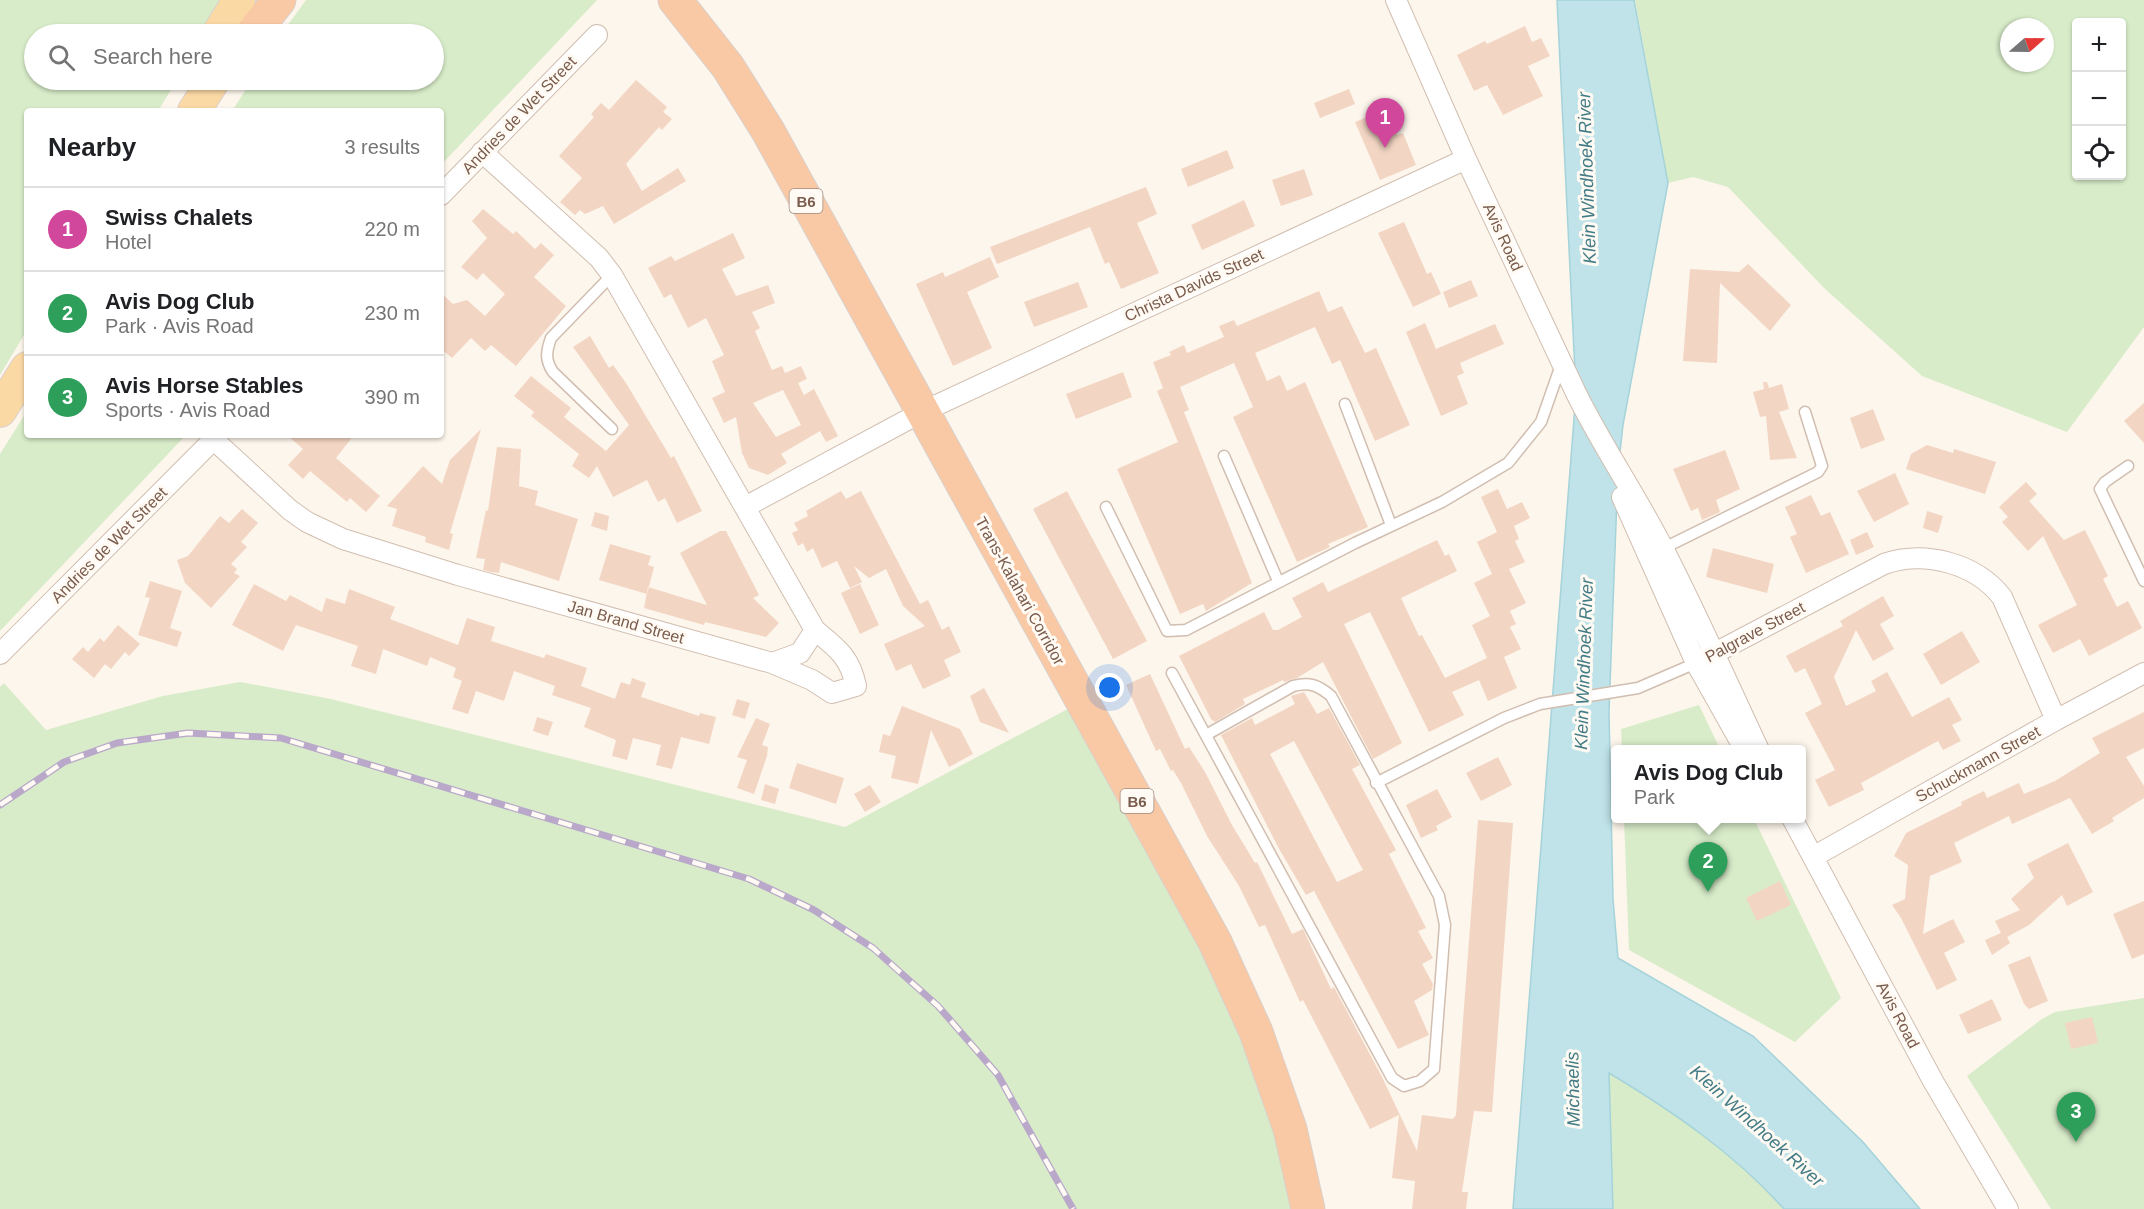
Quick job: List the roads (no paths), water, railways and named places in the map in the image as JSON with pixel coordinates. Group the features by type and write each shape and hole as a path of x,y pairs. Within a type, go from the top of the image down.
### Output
{"highway":[{"path":"260,24 279,0"},
{"name":"Trans-Kalahari Corridor","path":"675,0 728,67 768,131 1215,942 1256,1032 1290,1129 1308,1209"}],"main road":[{"path":"224,24 239,0"},
{"path":"248,24 262,0"},
{"path":"176,108 186,90"},
{"path":"196,108 208,90"},
{"path":"0,411 24,373"}],"street":[{"name":"Avis Road","path":"1396,0 1466,159 1594,429 1632,489 1664,548 1757,745"},
{"name":"Andries de Wet Street","path":"444,192 597,35"},
{"name":"Jan Brand Street","path":"217,438 290,510 307,522 343,539 458,575 772,663 812,680 832,693 856,686 852,665 835,646 815,630 612,275 598,258 482,152"},
{"name":"Christa Davids Street","path":"922,412 1466,159"},
{"path":"745,507 922,412"},
{"name":"Andries de Wet Street","path":"0,654 215,438"},
{"name":"Avis Road","path":"1618,470 1621,493 1696,663 1742,745"},
{"name":"Palgrave Street","path":"1696,663 1884,564 1907,558 1951,563 1989,580 2002,597 2056,720"},
{"path":"772,663 800,653 815,630"},
{"name":"Schuckmann Street","path":"1813,857 2056,720 2144,674"},
{"name":"Avis Road","path":"1794,823 1933,1081 2008,1209"}],"lane":[{"path":"612,275 551,338 546,351 548,363 553,372 612,429"},
{"path":"1106,507 1167,631 1185,630 1278,581 1442,502 1508,463 1541,422 1562,362"},
{"path":"1345,404 1391,525"},
{"path":"1664,548 1818,472 1822,466 1805,412"},
{"path":"1224,456 1278,581"},
{"path":"2128,465 2104,482 2100,489 2144,581"},
{"name":"Palgrave Street","path":"1376,783 1504,718 1540,704 1638,688 1696,663"},
{"path":"1172,673 1392,1078 1404,1086 1420,1081 1434,1069 1445,925 1439,896 1331,696 1317,685 1305,683 1293,686 1206,735"}],"water":[{"path":"1557,0 1634,0 1668,183 1623,425 1618,470 1609,712 1613,899 1618,958 1753,1036 1863,1142 1920,1209 1784,1209 1723,1151 1656,1102 1609,1073 1613,1209 1513,1209 1576,393"}],"railway":[{"path":"0,805 64,762 117,743 188,733 281,738 749,879 814,910 873,948 938,1006 998,1075 1073,1209"}],"place":[{"name":"Swiss Chalets","path":"1385,148"},
{"name":"Avis Dog Club","path":"1708,892"},
{"name":"Avis Horse Stables","path":"2076,1142"}],"water label":[{"name":"Klein Windhoek River","path":"1587,178"},
{"name":"Klein Windhoek River","path":"1584,664"},
{"name":"Michaelis","path":"1573,1089"},
{"name":"Klein Windhoek River","path":"1757,1126"}]}
